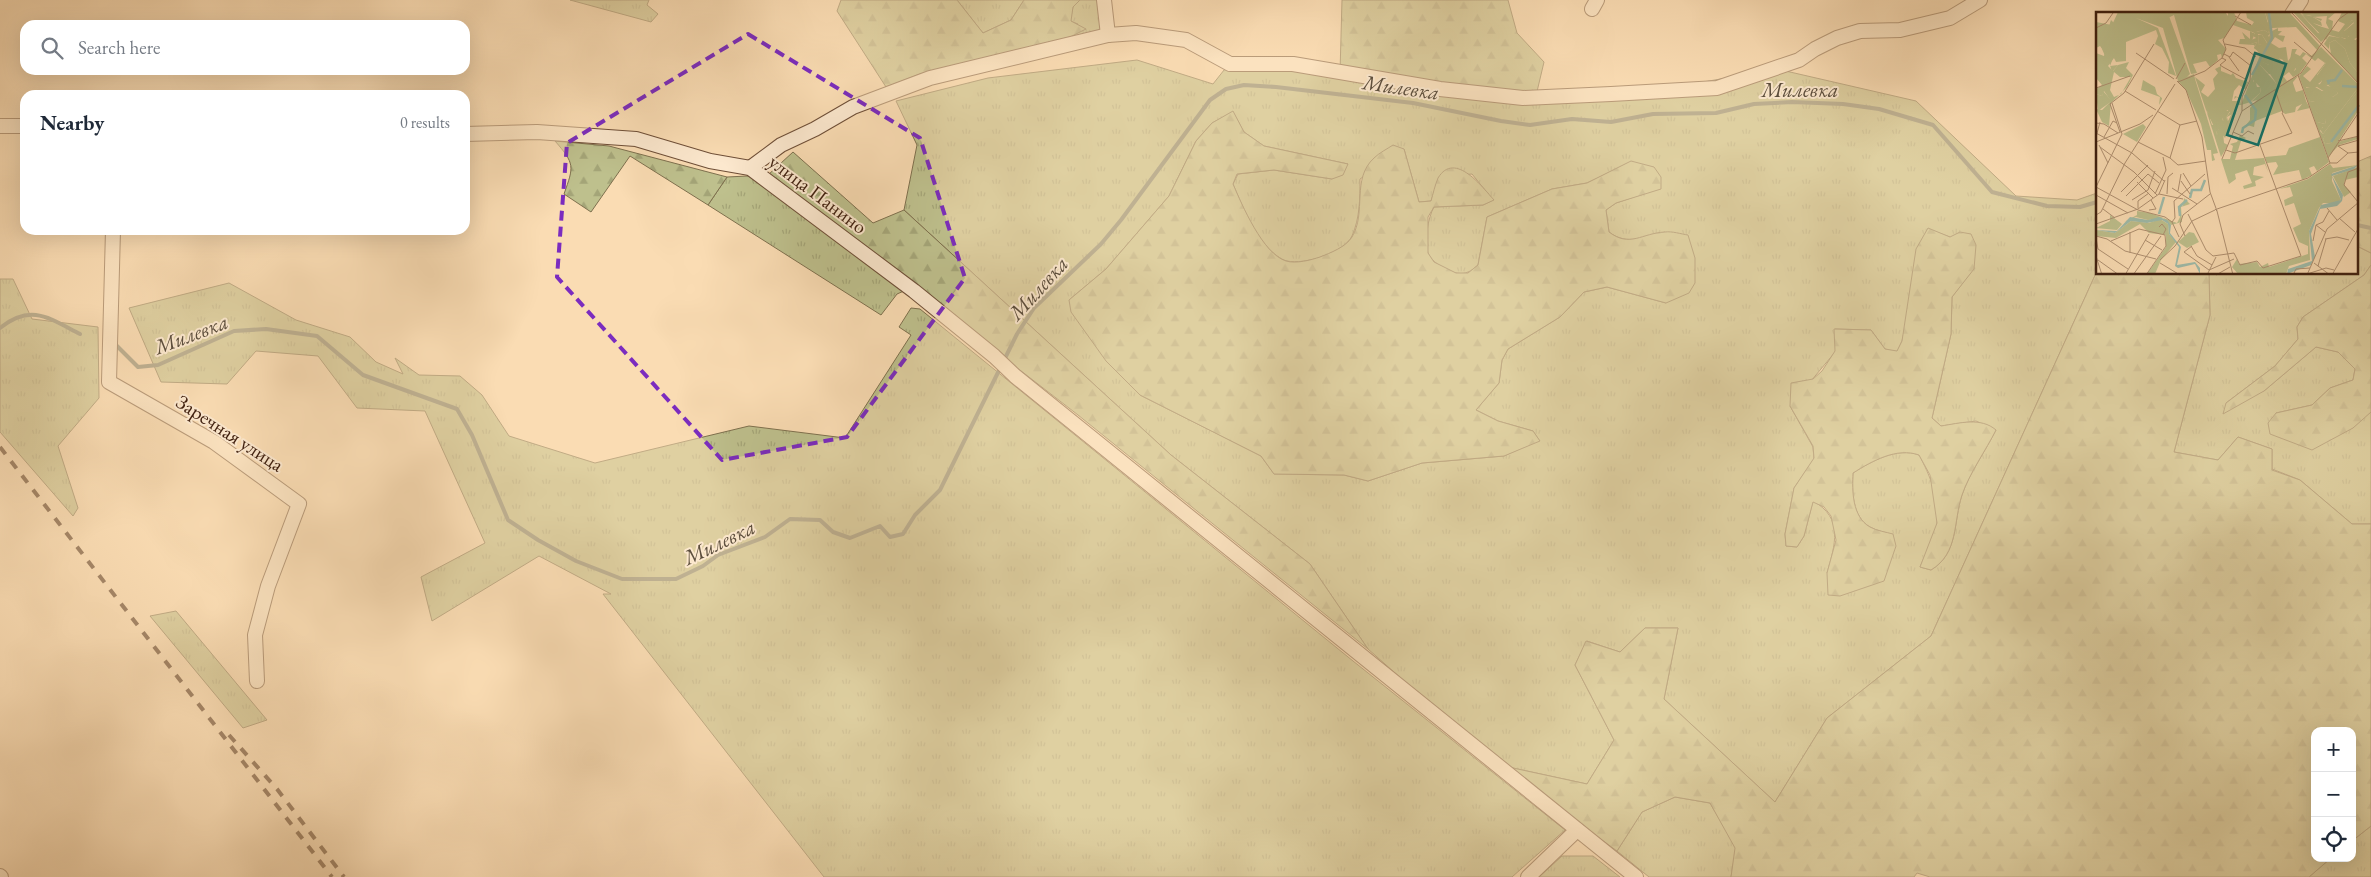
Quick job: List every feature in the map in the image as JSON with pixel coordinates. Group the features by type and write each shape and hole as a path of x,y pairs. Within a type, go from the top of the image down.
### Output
{"street":[{"path":"1104,0 1108,35"},
{"path":"750,168 781,145 861,104 930,78 1108,35 1136,33 1186,40 1230,64 1293,64 1440,89 1523,98 1717,88 1799,60 1815,49 1837,38 1860,31 1900,30 1950,18 1980,0"},
{"path":"2293,12 2301,0"},
{"path":"0,126 20,126"},
{"name":"улица Панино","path":"470,134 537,132 636,139 710,161 750,168 914,291 994,356 1015,376 1636,877"},
{"name":"Заречная улица","path":"113,235 109,382 214,442 299,504 268,586 255,635 258,681"},
{"path":"1528,877 1577,830"}],"highlighted area":[{"path":"748,34 920,138 965,278 847,437 722,460 557,277 567,143"}],"green space":[{"path":"570,0 649,0 647,5 658,14 651,22"},
{"path":"841,0 957,0 983,33 1011,20 1024,0 1080,0 1073,7 1071,21 1086,29 1070,37 920,74 886,87 837,11"},
{"path":"957,0 1024,0 1011,20 983,33"},
{"path":"1080,0 1102,0 1103,31 1070,37 1078,24 1070,21 1073,7"},
{"path":"1342,0 1508,0 1517,33 1544,62 1535,100 1340,73"},
{"path":"1137,60 1213,84 1228,65 1297,65 1535,100 1675,87 1777,69 1916,101 2016,196 2077,200 2096,193 2096,273 1931,636 1827,718 1775,802 1664,699 1678,628 1645,628 1620,652 1587,641 1575,665 1614,740 1587,784 1499,765 1368,649 1310,564 1171,455 904,210 917,145 896,101 988,78","holes":["1233,112 1244,132 1264,146 1348,164 1332,179 1274,170 1238,174 1233,184 1252,226 1268,248 1279,258 1294,262 1323,256 1341,248 1348,242 1355,229 1358,215 1360,179 1404,149 1419,202 1431,201 1439,177 1472,174 1493,200 1483,205 1434,207 1432,211 1428,223 1428,253 1440,266 1458,273 1469,271 1478,265 1487,217 1552,189 1587,183 1631,162 1661,188 1616,203 1606,210 1609,232 1622,239 1643,238 1665,232 1666,303 1607,287 1584,292 1560,317 1508,349 1502,360 1499,383 1476,410 1498,421 1533,431 1539,440 1504,456 1422,463 1368,481 1344,475 1274,474 1261,456 1140,395 1069,300 1106,269 1169,196 1196,141 1212,123","1928,229 1950,237 1974,268 1952,297 1951,334 1932,418 1941,426 1976,421 1996,430 1965,487 1959,505 1951,546 1940,563 1931,570 1920,567 1936,528 1938,514 1936,497 1919,455 1902,453 1876,460 1853,473 1854,503 1860,517 1870,527 1893,535 1827,573 1833,552 1835,533 1829,515 1813,501 1804,536 1797,547 1786,546 1785,534 1794,488 1814,459 1813,447 1790,406 1836,351 1835,329 1871,330 1885,349 1897,352 1902,341"]},
{"path":"1233,111 1244,132 1264,146 1348,164 1343,175 1332,179 1274,170 1237,174 1233,184 1254,228 1269,249 1277,257 1286,261 1299,262 1320,257 1338,249 1349,241 1359,217 1361,186 1367,166 1376,156 1393,145 1404,149 1419,202 1431,201 1438,178 1445,170 1452,168 1460,169 1476,180 1494,200 1483,205 1434,207 1428,217 1428,253 1434,262 1456,273 1468,273 1478,265 1487,217 1552,189 1587,183 1631,161 1654,167 1661,177 1661,189 1616,203 1606,210 1609,232 1623,239 1665,232 1688,235 1695,258 1695,283 1689,293 1666,303 1607,287 1584,292 1560,317 1508,349 1502,360 1499,383 1476,410 1498,421 1533,431 1540,441 1504,456 1422,463 1368,481 1344,475 1274,474 1261,456 1140,395 1106,361 1071,312 1069,300 1106,269 1169,196 1196,141 1212,123"},
{"path":"555,141 609,146 727,177 708,205 630,156 591,212 564,194 570,177 571,166 566,155"},
{"path":"793,152 873,223 904,210 1171,455 1310,564 1368,649 1078,415 768,175"},
{"path":"2371,156 2371,253 2358,246 2358,162"},
{"path":"768,175 913,287 897,294 881,315 708,205 727,177"},
{"path":"1928,228 1950,237 1960,232 1971,234 1976,245 1974,269 1952,297 1951,334 1932,418 1941,426 1977,422 1984,423 1996,430 1965,487 1959,505 1951,546 1940,563 1931,570 1920,567 1937,523 1930,475 1919,455 1911,453 1893,454 1876,460 1853,473 1854,503 1860,517 1870,527 1893,534 1896,546 1884,581 1840,596 1828,595 1827,573 1836,540 1831,516 1824,507 1813,502 1804,536 1797,547 1786,546 1785,534 1794,488 1814,458 1813,446 1790,406 1791,383 1813,379 1822,371 1835,351 1834,329 1871,330 1885,349 1897,351 1902,341 1916,249"},
{"path":"2358,246 2371,253 2371,265 2364,275 2303,317 2297,327 2298,339 2275,366 2226,403 2264,391 2316,347 2338,352 2355,369 2353,380 2330,388 2312,405 2276,413 2371,412 2371,524 2352,524 2300,480 2272,469 2272,449 2238,437 2218,460 2174,452 2210,315 2209,275 2358,275"},
{"path":"2371,265 2371,412 2353,428 2312,450 2270,434 2268,423 2276,413 2312,405 2330,388 2353,380 2355,369 2338,352 2316,347 2264,391 2223,414 2226,403 2275,366 2298,339 2297,327 2303,317 2364,275"},
{"path":"2096,273 2096,275 2209,275 2210,315 2174,452 2218,460 2238,437 2272,449 2272,470 2300,480 2352,524 2371,524 2371,826 2356,838 2356,727 2311,727 2311,862 2326,862 2309,877 1930,877 1917,873 1914,877 1731,877 1735,848 1710,803 1675,797 1642,812 1617,851 1499,765 1587,784 1614,740 1575,665 1586,641 1620,652 1645,628 1678,628 1664,699 1775,802 1827,718 1931,636"},
{"path":"0,279 13,279 32,319 98,327 99,398 58,446 78,508 73,516 0,432"},
{"path":"229,283 296,320 350,337 376,362 403,374 395,358 419,375 460,376 482,395 509,436 595,463 749,426 845,438 911,335 899,327 911,308 920,309 1353,661 1565,830 1512,877 824,877 603,594 611,594 539,556 432,621 421,577 485,543 425,411 357,408 318,356 256,351 227,384 161,382 129,308"},
{"path":"176,611 267,720 243,728 150,616"},
{"path":"1675,797 1710,803 1736,848 1731,877 1649,877 1617,851 1642,812"},
{"path":"2371,826 2371,877 2309,877 2326,862 2356,862 2356,838"},
{"path":"1562,856 1593,856 1620,877 1539,877"}],"waterway":[{"name":"Милевка","path":"116,345 138,367 158,365 234,331 266,329 317,336 363,375 457,409 472,435 508,520 538,540 576,561 622,579 676,579 703,566 718,555 765,537 790,519 820,520 833,532 850,538 880,526 890,537 903,534 915,515 940,490 1017,334 1034,308 1101,244 1210,100 1226,89 1244,85 1276,87 1413,103 1530,125 1572,119 1611,122 1653,114 1716,113 1754,104 1792,102 1843,104 1879,109 1933,125 1992,192 2047,206 2080,207 2096,202"},
{"name":"Милевка","path":"2358,225 2371,228"},
{"name":"Милевка","path":"0,328 11,320 31,315 49,318 80,334"}],"railway":[{"path":"0,447 332,877"},
{"path":"229,735 277,789 344,877"}]}
